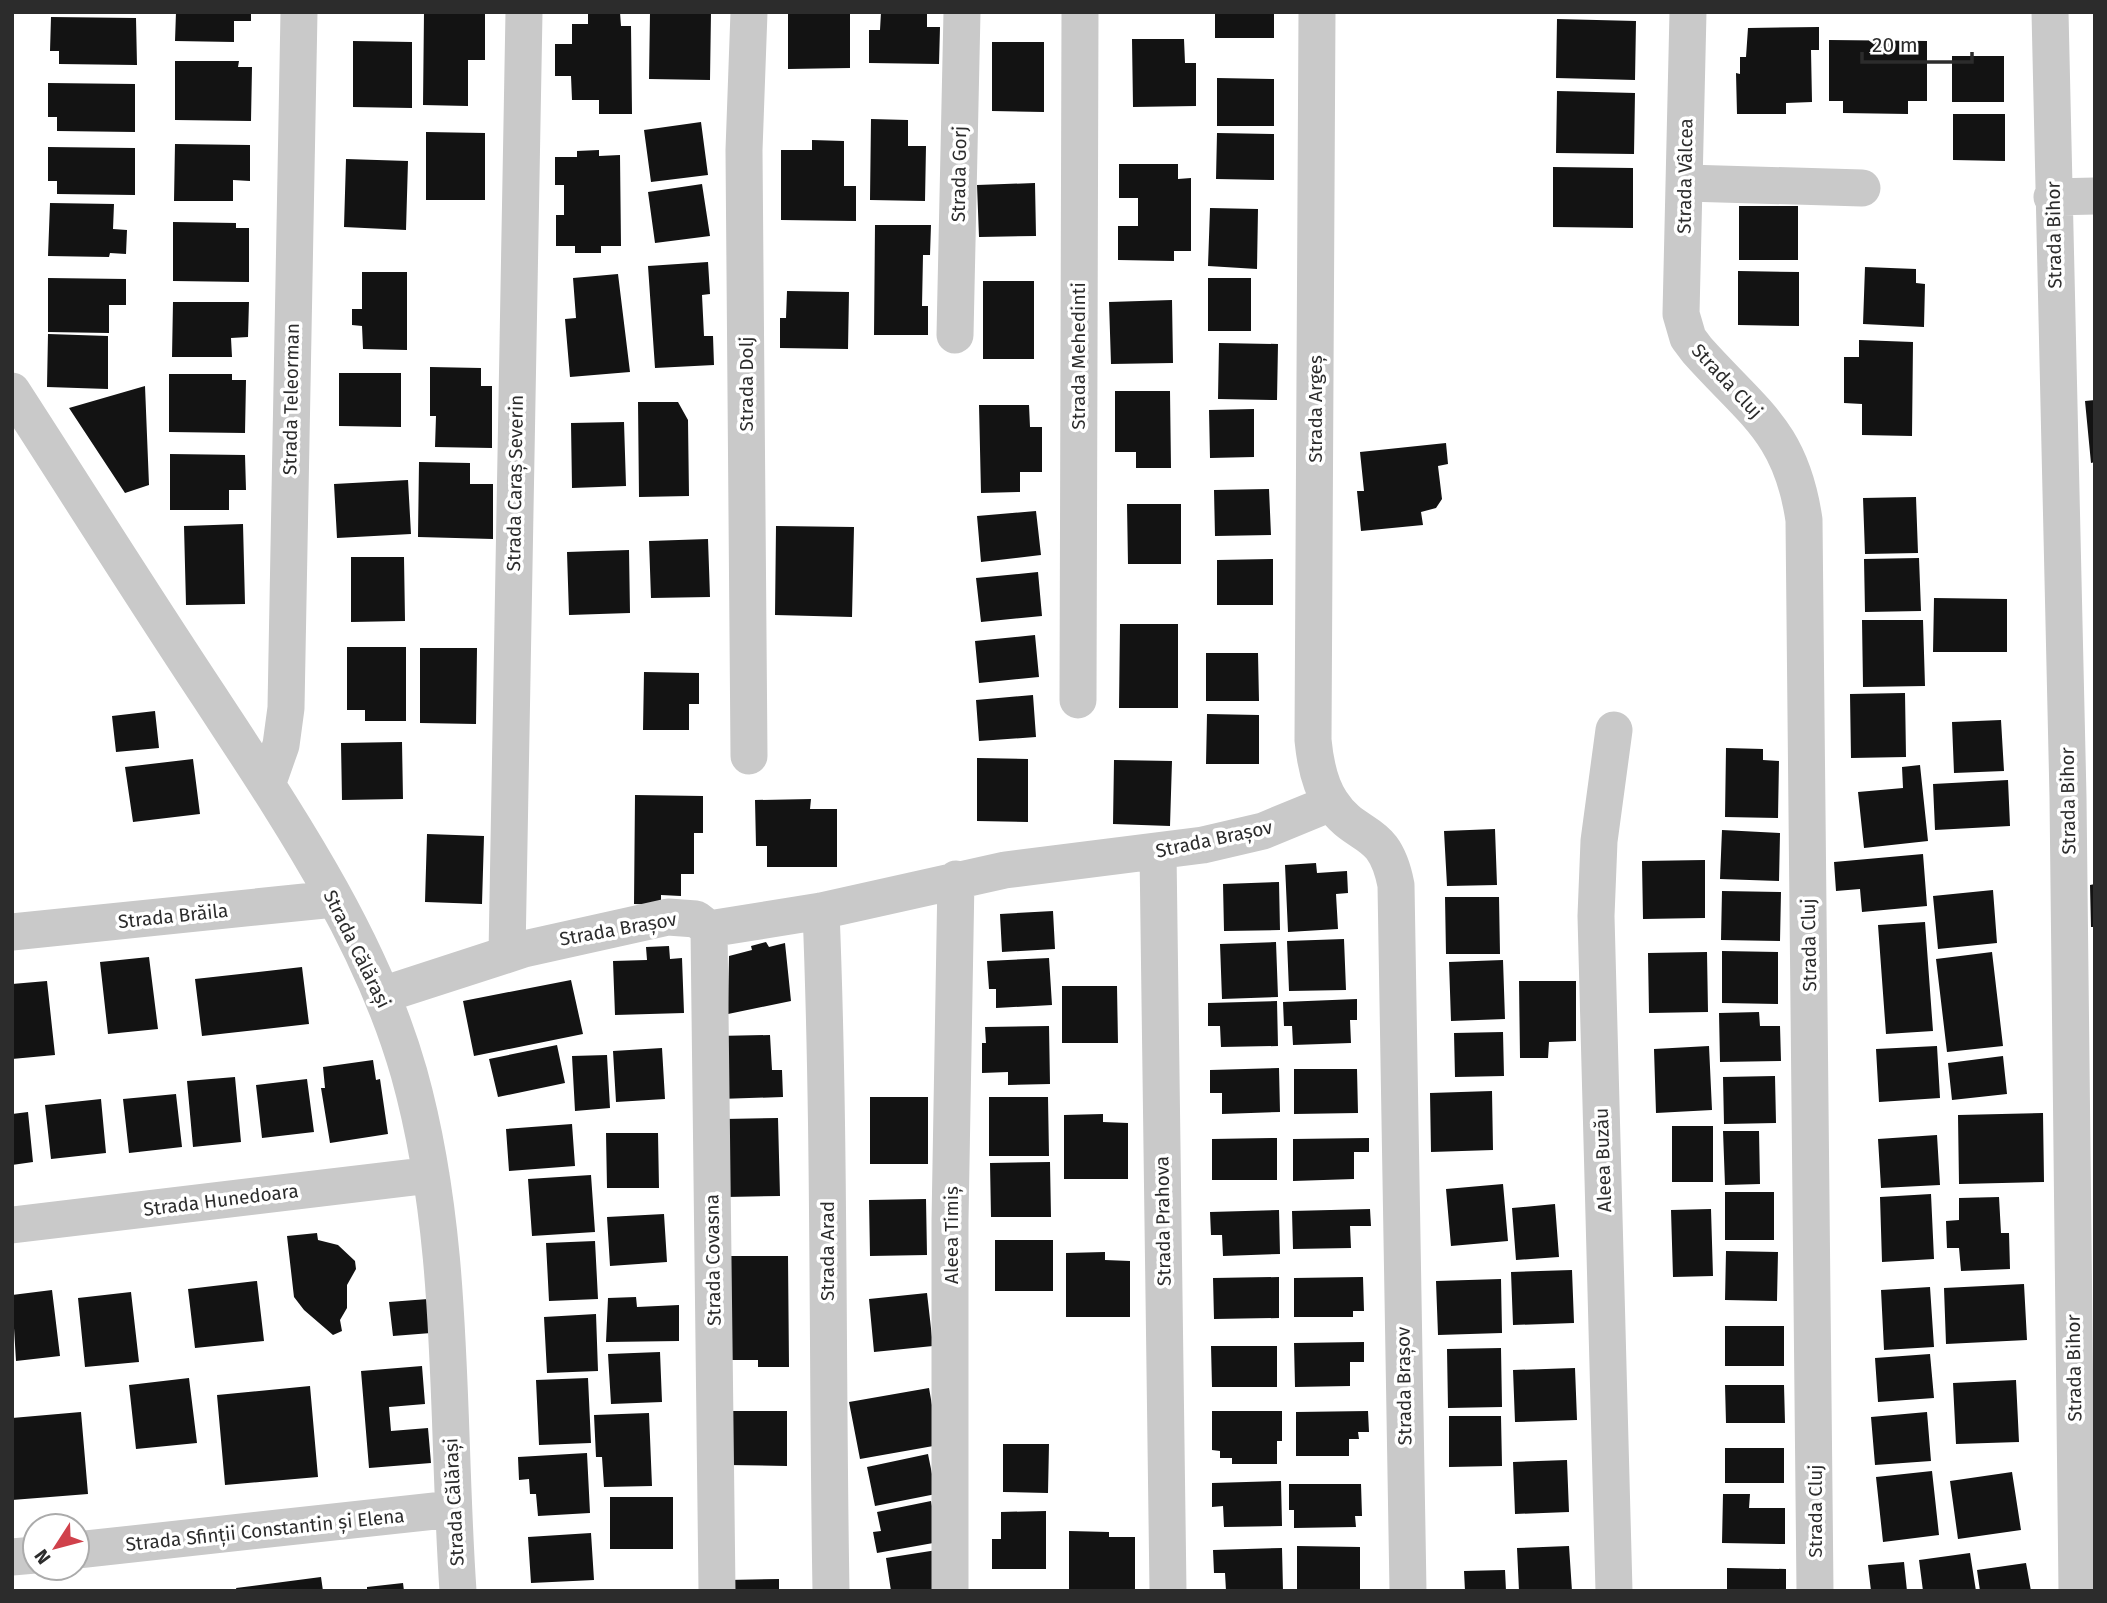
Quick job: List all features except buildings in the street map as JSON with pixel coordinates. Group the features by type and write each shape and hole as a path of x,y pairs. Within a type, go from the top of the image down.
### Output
{"street":[{"name":"Strada Teleorman","path":"268,782 281,745 286,708 299,12"},
{"name":"Strada Caraș Severin","path":"507,954 524,12"},
{"name":"Strada Dolj","path":"748,12 744,164 749,756"},
{"name":"Strada Gorj","path":"955,335 962,12"},
{"name":"Strada Mehedinti","path":"1078,700 1080,12"},
{"name":"Strada Argeș","path":"1317,12 1313,740 1320,779 1331,803"},
{"name":"Strada Vâlcea","path":"1688,12 1681,314 1688,338"},
{"name":"Strada Bihor","path":"2050,12 2052,197 2068,797 2077,1591"},
{"path":"1686,183 1862,188"},
{"path":"2052,197 2095,196"},
{"name":"Strada Cluj","path":"1688,338 1775,433 1800,492 1804,520 1815,1591"},
{"name":"Strada Călărași","path":"12,391 268,782 334,899 382,995 409,1075 431,1175 445,1300 458,1591"},
{"name":"Aleea Buzău","path":"1614,730 1599,841 1596,916 1615,1591"},
{"name":"Strada Brașov","path":"382,995 507,954 668,917 696,919 709,929 821,911 1005,870 1158,852 1263,831 1331,803 1347,820 1381,844 1391,862 1396,885 1408,1591"},
{"name":"Strada Prahova","path":"1158,852 1168,1591"},
{"name":"Aleea Timiș","path":"950,1591 950,1221 956,879"},
{"name":"Strada Brăila","path":"12,932 334,899"},
{"name":"Strada Arad","path":"821,911 827,1072 826,1348 831,1591"},
{"name":"Strada Covasna","path":"709,929 717,1591"},
{"name":"Strada Hunedoara","path":"12,1225 431,1175"},
{"name":"Strada Sfinții Constantin și Elena","path":"91,1548 453,1509"}]}
